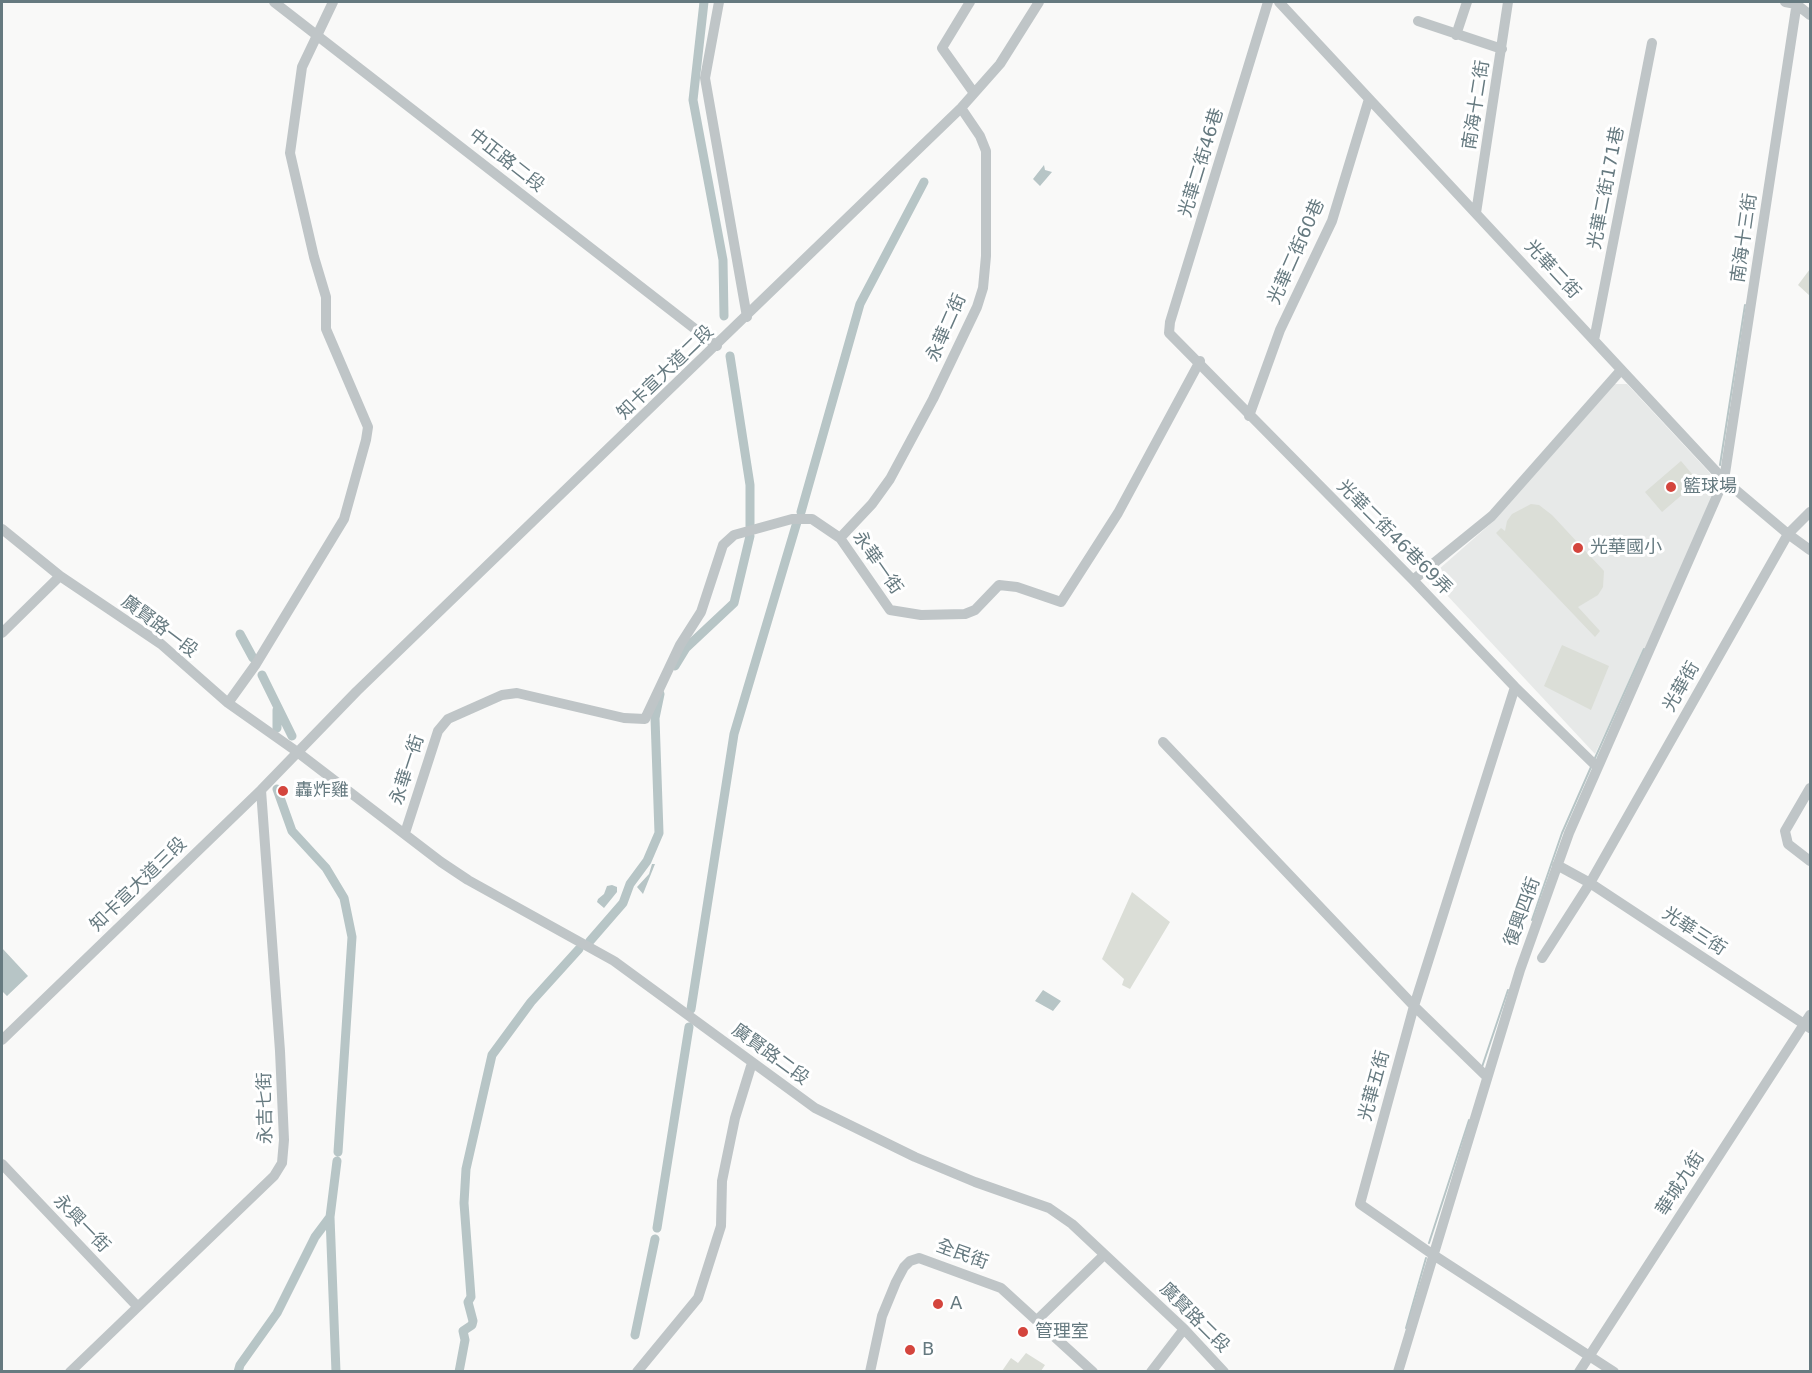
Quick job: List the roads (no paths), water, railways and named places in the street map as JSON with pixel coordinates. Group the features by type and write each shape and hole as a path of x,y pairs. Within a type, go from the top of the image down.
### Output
{"street":[{"name":"中正路二段","path":"274,2 717,346"},
{"path":"228,703 255,664 344,519 368,427 326,329 326,297 314,257 290,153 302,68 333,2"},
{"path":"719,2 705,78 747,317"},
{"path":"970,2 942,48 974,93"},
{"name":"知卡宣大道二段","path":"296,752 961,108 1000,64 1039,2"},
{"name":"光華二街46巷","path":"1169,333 1170,322 1268,2"},
{"name":"光華二街","path":"1279,2 1724,480 1810,550"},
{"path":"1456,35 1467,2"},
{"name":"南海十二街","path":"1476,213 1508,2"},
{"path":"1793,2 1810,15"},
{"name":"南海十三街","path":"1724,480 1793,2"},
{"path":"1418,21 1502,49"},
{"name":"光華二街171巷","path":"1594,340 1652,43"},
{"name":"光華二街60巷","path":"1249,416 1280,330 1332,221 1369,99"},
{"name":"永華二街","path":"840,538 872,504 890,479 933,399 977,307 983,288 986,256 986,151 980,136 961,108"},
{"name":"光華二街46巷69弄","path":"1169,333 1200,361 1249,416 1413,580 1515,687 1596,766"},
{"name":"永華一街","path":"405,833 438,731 443,723 502,695 517,693 624,718 645,718 680,645 701,612 723,545 730,538 792,519 812,519 840,538 890,610 921,615 965,614 975,610 999,585 1017,587 1060,602 1118,513 1200,361"},
{"path":"1413,580 1492,516 1621,370"},
{"name":"復興四街","path":"1398,1371 1520,970 1557,865 1596,766 1724,480"},
{"name":"光華街","path":"1542,958 1590,883 1788,534 1810,512"},
{"name":"廣賢路一段","path":"2,529 60,576 161,644 228,703 296,752"},
{"path":"2,633 60,576"},
{"name":"光華五街","path":"1515,687 1414,1006 1360,1204 1432,1254 1614,1371"},
{"path":"1163,742 1414,1006 1487,1077"},
{"name":"知卡宣大道三段","path":"2,1040 261,790 296,752"},
{"name":"廣賢路二段","path":"296,752 468,880 614,961 815,1108 850,1127 975,1182 1049,1208 1072,1224 1184,1329 1224,1371"},
{"path":"1810,788 1785,831 1788,844 1810,861"},
{"name":"永吉七街","path":"70,1371 274,1176 282,1163 284,1140 280,1051 261,790"},
{"name":"光華三街","path":"1557,865 1590,883 1808,1022"},
{"name":"華城九街","path":"1579,1371 1808,1022"},
{"path":"637,1371 698,1298 721,1226 722,1180 735,1118 752,1063"},
{"name":"永興一街","path":"2,1164 137,1306"},
{"path":"1037,1320 1104,1255"},
{"name":"全民街","path":"870,1371 882,1316 896,1282 910,1260 919,1258 1000,1288 1093,1371"},
{"path":"1151,1371 1184,1329"}],"waterway":[{"path":"704,2 693,100 723,260 724,316"},
{"path":"801,512 860,304 924,182"},
{"path":"1720,465 1745,305"},
{"path":"730,356 750,485 750,526"},
{"path":"691,1009 734,734 797,522"},
{"path":"675,666 686,648 734,603 750,536"},
{"path":"240,634 253,658"},
{"path":"1595,758 1644,649"},
{"path":"262,675 292,736"},
{"path":"590,941 623,903 630,884 647,861 659,833 655,718 660,694"},
{"path":"277,710 277,728"},
{"path":"1532,920 1562,833 1591,767"},
{"path":"277,789 292,831 326,868 344,898 352,937 338,1152"},
{"path":"459,1372 465,1340 463,1331 472,1325 473,1321 468,1302 471,1297 464,1203 466,1169 492,1055 531,1002 579,949"},
{"path":"1482,1067 1508,990"},
{"path":"657,1228 689,1027"},
{"path":"1429,1243 1469,1120"},
{"path":"336,1372 330,1217 337,1161"},
{"path":"238,1372 240,1365 277,1313 315,1237 330,1217"},
{"path":"635,1335 655,1239"},
{"path":"1406,1328 1426,1258"}],"place":[{"name":"籃球場","path":"1671,487"},
{"name":"光華國小","path":"1578,548"},
{"name":"轟炸雞","path":"283,791"},
{"name":"A","path":"938,1304"},
{"name":"管理室","path":"1023,1332"},
{"name":"B","path":"910,1350"}]}
